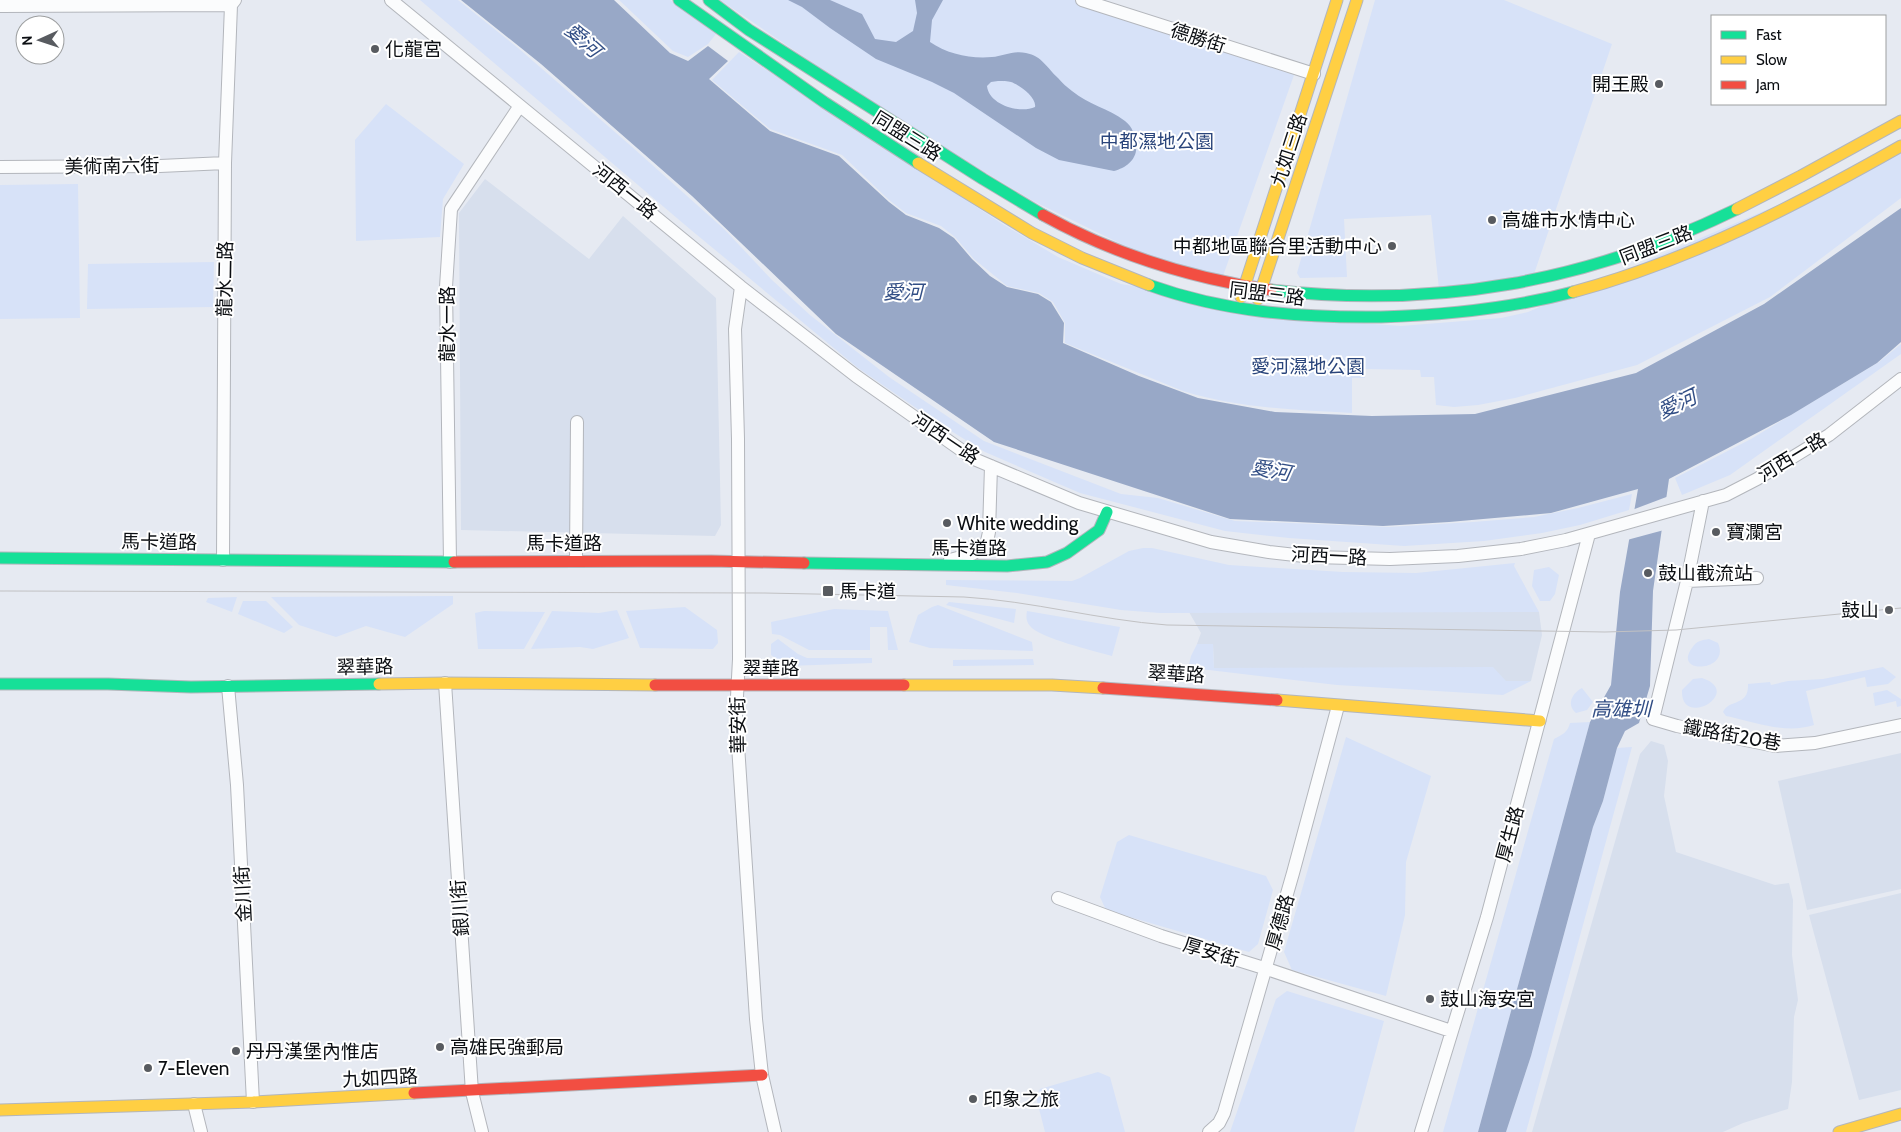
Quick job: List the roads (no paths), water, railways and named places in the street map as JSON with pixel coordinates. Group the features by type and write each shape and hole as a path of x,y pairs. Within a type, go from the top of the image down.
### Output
{"street":[{"name":"河西一路","path":"391,0 519,107 572,148 741,287 856,376 974,459 1075,502 1188,536 1240,548 1347,558 1458,556 1521,549 1628,524 1726,495 1829,435 1901,379"},
{"name":"同盟三路","path":"680,0 874,136 1016,223 1086,260 1153,287 1236,309 1292,317 1391,317 1458,312 1542,300 1635,274 1685,254 1768,216 1901,146"},
{"name":"同盟三路","path":"709,0 750,30 1021,204 1097,243 1158,267 1210,281 1295,294 1347,296 1457,293 1538,280 1626,255 1677,236 1766,196 1901,121"},
{"name":"德勝街","path":"1082,0 1314,74"},
{"name":"九如三路","path":"1236,309 1337,0"},
{"name":"九如三路","path":"1254,312 1356,0"},
{"path":"0,6 233,2"},
{"name":"龍水二路","path":"223,560 225,163 233,2"},
{"name":"龍水一路","path":"450,562 446,287 451,209 519,107"},
{"name":"美術南六街","path":"0,166 160,166 225,163"},
{"path":"1538,280 1542,300"},
{"name":"華安街","path":"741,287 735,329 739,659 736,715 750,942 762,1075 775,1132"},
{"path":"1391,295 1391,317"},
{"path":"576,560 577,422"},
{"path":"923,566 972,554 986,546 989,532 991,466"},
{"path":"1702,501 1687,581 1757,578"},
{"name":"馬卡道路","path":"0,558 450,562 576,560 1007,566 1047,562 1066,553 1094,535 1099,530 1107,512"},
{"name":"厚生路","path":"1421,1132 1487,917 1589,534"},
{"name":"鐵路街20巷","path":"1687,581 1653,719 1677,726 1775,746 1814,743 1901,725"},
{"name":"翠華路","path":"0,684 228,686 445,683 1052,685 1228,695 1338,706 1540,721"},
{"name":"銀川街","path":"445,683 472,1092 482,1132"},
{"name":"金川街","path":"228,686 237,785 253,1102"},
{"name":"厚德路","path":"1209,1132 1220,1123 1224,1113 1267,969 1338,706"},
{"name":"厚安街","path":"1058,898 1160,936 1267,969 1451,1031"},
{"name":"九如四路","path":"0,1110 253,1102 472,1092 762,1075"},
{"path":"194,1104 201,1132"},
{"path":"1839,1132 1901,1114"}],"water":[{"name":"愛河","path":"461,0 614,0 670,53 688,61 708,46 728,61 709,79 770,131 839,156 906,215 939,228 954,238 990,276 1007,287 1038,294 1051,302 1064,323 1063,343 1139,376 1198,398 1275,412 1372,416 1475,414 1636,373 1764,304 1901,208 1901,342 1877,363 1791,415 1669,479 1653,591 1650,686 1639,723 1625,731 1617,748 1603,801 1593,827 1531,1056 1506,1132 1478,1132 1590,722 1611,685 1620,592 1638,489 1551,513 1449,522 1383,526 1230,519 994,442 836,334 692,196 541,64"},
{"path":"788,0 830,0 862,14 875,39 896,42 913,31 917,13 915,0 943,0 932,20 930,42 952,53 968,56 992,57 1017,52 1036,57 1078,96 1128,123 1135,138 1135,155 1127,165 1114,171 1059,160 1036,148 954,93 876,59 802,7","holes":["991,82 1011,82 1019,86 1031,96 1035,107 1021,109 999,103 989,93 987,86"]}],"tram line":[{"path":"0,591 764,593 964,597 1015,602 1142,623 1167,625 1605,632 1676,630 1901,608"}],"place":[{"name":"化龍宮","path":"375,49"},
{"name":"開王殿","path":"1659,84"},
{"name":"高雄市水情中心","path":"1492,220"},
{"name":"中都地區聯合里活動中心","path":"1392,246"},
{"name":"White wedding","path":"947,523"},
{"name":"寶瀾宮","path":"1716,532"},
{"name":"鼓山截流站","path":"1648,573"},
{"name":"馬卡道","path":"828,591"},
{"name":"鼓山","path":"1889,610"},
{"name":"鼓山海安宮","path":"1430,999"},
{"name":"高雄民強郵局","path":"440,1047"},
{"name":"丹丹漢堡內惟店","path":"236,1051"},
{"name":"7-Eleven","path":"148,1068"},
{"name":"印象之旅","path":"973,1099"}],"park label":[{"name":"中都濕地公園","path":"1157,141"},
{"name":"愛河濕地公園","path":"1308,366"}],"water label":[{"name":"高雄圳","path":"1621,709"}]}
